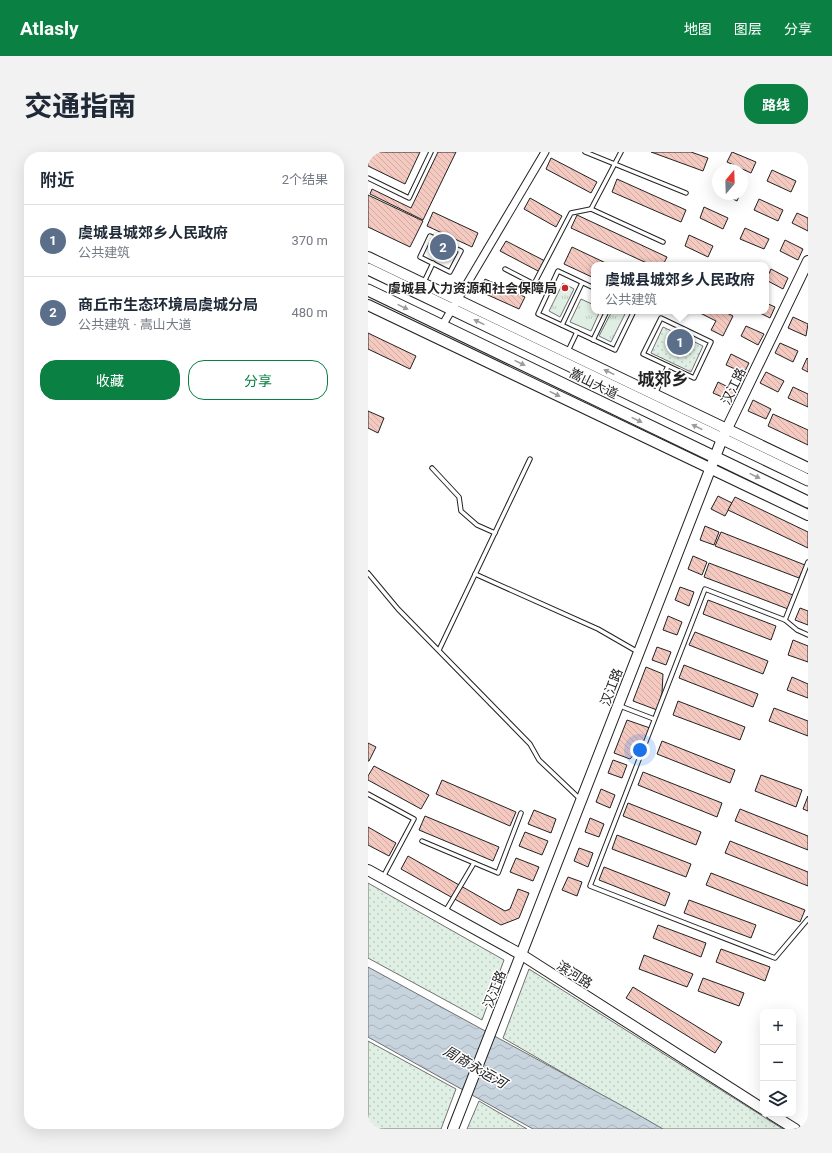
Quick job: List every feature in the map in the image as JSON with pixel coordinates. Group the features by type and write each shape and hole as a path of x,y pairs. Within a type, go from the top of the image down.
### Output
{"main road":[{"name":"嵩山大道","path":"368,269 421,288 724,434 808,480"},
{"name":"嵩山大道","path":"368,290 808,502"}],"street":[{"path":"442,326 544,152"},
{"path":"368,257 421,288"},
{"name":"汉江路","path":"453,1129 582,801 714,457 808,261"},
{"path":"368,305 808,515"},
{"path":"724,434 808,468"},
{"name":"滨河路","path":"368,870 522,955 760,1107"},
{"path":"777,1117 795,1129"}],"lane":[{"path":"368,178 409,198 431,152"},
{"path":"586,152 686,193"},
{"path":"591,209 621,152"},
{"path":"504,269 534,284 571,213 591,209 663,242"},
{"path":"430,236 461,251 450,272 433,263 420,257 430,236"},
{"path":"421,288 433,263"},
{"path":"591,286 558,271 538,314 615,350 633,314"},
{"path":"562,325 582,282"},
{"path":"594,340 606,314"},
{"path":"660,318 711,342 694,378 668,366 643,354 660,318"},
{"path":"565,358 577,332"},
{"path":"653,400 668,366"},
{"path":"439,650 530,459"},
{"path":"432,468 459,497 461,511 477,525 495,533"},
{"path":"785,620 808,562"},
{"path":"368,573 398,608 530,744 538,760 582,801"},
{"path":"476,574 598,628 639,652"},
{"path":"808,635 797,630 785,620 705,589 590,886 775,958 808,919"},
{"path":"618,706 654,719"},
{"path":"368,794 414,819 382,878"},
{"path":"422,841 498,873 522,813"},
{"path":"445,912 474,863"}],"green space":[{"path":"563,283 574,289 560,317 549,311"},
{"path":"581,299 591,304 591,314 599,314 591,331 570,322"},
{"path":"610,314 625,314 611,342 599,336"},
{"path":"663,327 703,346 691,372 651,353"},
{"path":"368,883 504,960 482,1020 368,958"},
{"path":"529,969 760,1115 760,1117 764,1117 783,1129 660,1129 503,1038"},
{"path":"368,1041 456,1089 441,1129 371,1129 368,1127"},
{"path":"479,1101 527,1129 467,1129"}],"water":[{"name":"周商永运河","path":"368,967 663,1129 533,1129 368,1037"}],"building":[{"path":"368,152 420,152 405,184 368,166"},
{"path":"438,152 456,152 423,220 370,194 372,189 411,208"},
{"path":"651,152 691,152 708,158 703,171"},
{"path":"732,152 756,162 751,173 748,172 748,164 731,164 727,162"},
{"path":"551,158 597,182 591,193 546,169"},
{"path":"772,170 796,181 791,192 767,181"},
{"path":"617,179 686,210 681,222 612,192"},
{"path":"368,195 423,221 410,247 368,227"},
{"path":"530,198 562,216 556,227 524,209"},
{"path":"759,199 783,210 778,221 754,210"},
{"path":"704,207 728,218 723,229 700,218"},
{"path":"433,212 478,233 472,247 427,226"},
{"path":"797,213 808,218 808,231 792,223"},
{"path":"577,215 667,257 664,262 645,262 571,228"},
{"path":"745,228 769,239 764,249 740,239"},
{"path":"689,235 713,246 708,257 685,246"},
{"path":"785,240 803,249 798,260 780,251"},
{"path":"506,241 545,261 540,272 500,251"},
{"path":"572,247 604,262 591,262 591,277 564,264"},
{"path":"771,269 788,278 783,289 769,282 769,273"},
{"path":"485,279 525,297 519,309 479,291"},
{"path":"769,304 775,307 770,318 762,314 769,314"},
{"path":"702,314 729,314 733,316 723,336 711,330 716,321"},
{"path":"793,317 808,324 806,336 788,328"},
{"path":"746,326 764,334 758,345 741,336"},
{"path":"368,333 416,356 410,369 368,349"},
{"path":"780,343 798,351 793,362 775,353"},
{"path":"731,354 749,363 744,373 726,365"},
{"path":"807,358 808,359 808,372 802,369"},
{"path":"766,372 784,381 778,392 760,383"},
{"path":"718,382 736,391 731,401 713,393"},
{"path":"793,387 808,394 808,407 788,398"},
{"path":"753,400 771,409 766,419 748,411"},
{"path":"368,411 384,418 378,433 368,428"},
{"path":"773,414 808,430 808,445 768,426"},
{"path":"718,496 732,503 725,516 711,509"},
{"path":"735,497 808,532 808,548 728,510"},
{"path":"705,526 719,532 714,545 700,540"},
{"path":"721,532 805,565 799,578 715,546"},
{"path":"693,556 707,562 702,575 688,569"},
{"path":"709,563 793,595 788,609 704,577"},
{"path":"680,587 694,592 689,606 675,600"},
{"path":"708,600 776,626 771,640 703,614"},
{"path":"800,608 808,611 808,625 795,620"},
{"path":"668,616 682,622 677,635 663,630"},
{"path":"695,632 768,661 763,674 689,645"},
{"path":"793,640 808,646 808,662 788,655"},
{"path":"657,647 671,652 666,665 652,660"},
{"path":"684,665 758,694 753,707 679,678"},
{"path":"646,667 663,674 662,693 657,710 633,701"},
{"path":"792,677 808,684 808,698 787,690"},
{"path":"678,701 745,727 740,740 673,715"},
{"path":"774,708 808,721 808,736 769,721"},
{"path":"627,720 650,728 643,744 630,759 614,753"},
{"path":"662,741 735,770 730,783 657,754"},
{"path":"368,743 376,747 369,761 368,761"},
{"path":"613,760 627,765 622,778 608,773"},
{"path":"374,766 429,795 421,809 368,780 368,776"},
{"path":"643,772 722,803 717,817 638,785"},
{"path":"761,775 802,790 796,807 755,791"},
{"path":"442,780 516,812 510,826 436,794"},
{"path":"601,789 615,795 610,808 596,802"},
{"path":"808,796 808,811 803,809"},
{"path":"628,803 701,832 696,845 623,816"},
{"path":"740,809 808,836 808,850 735,821"},
{"path":"534,810 556,819 551,833 528,824"},
{"path":"425,816 499,847 493,861 419,830"},
{"path":"590,818 604,824 599,837 585,832"},
{"path":"368,827 396,843 389,856 368,845"},
{"path":"525,832 548,841 542,855 519,846"},
{"path":"617,835 691,864 686,877 612,849"},
{"path":"730,841 808,872 808,886 725,853"},
{"path":"579,848 593,853 588,867 574,861"},
{"path":"408,856 505,911 510,909 518,889 529,893 519,918 501,925 401,869"},
{"path":"516,858 539,867 533,881 510,872"},
{"path":"604,867 670,893 665,906 599,880"},
{"path":"711,873 805,910 800,922 706,885"},
{"path":"568,877 582,882 577,896 562,890"},
{"path":"689,900 756,925 751,938 684,913"},
{"path":"658,925 706,943 701,957 653,938"},
{"path":"721,949 770,967 765,981 716,962"},
{"path":"644,955 693,974 687,987 639,969"},
{"path":"703,978 744,993 739,1006 698,991"},
{"path":"633,987 722,1042 715,1053 626,998"}],"place":[{"name":"商丘市生态环境局虞城分局","path":"443,247"},
{"name":"虞城县人力资源和社会保障局","path":"565,288"},
{"name":"虞城县城郊乡人民政府","path":"680,342"}],"district":[{"name":"城郊乡","path":"663,379"}]}
